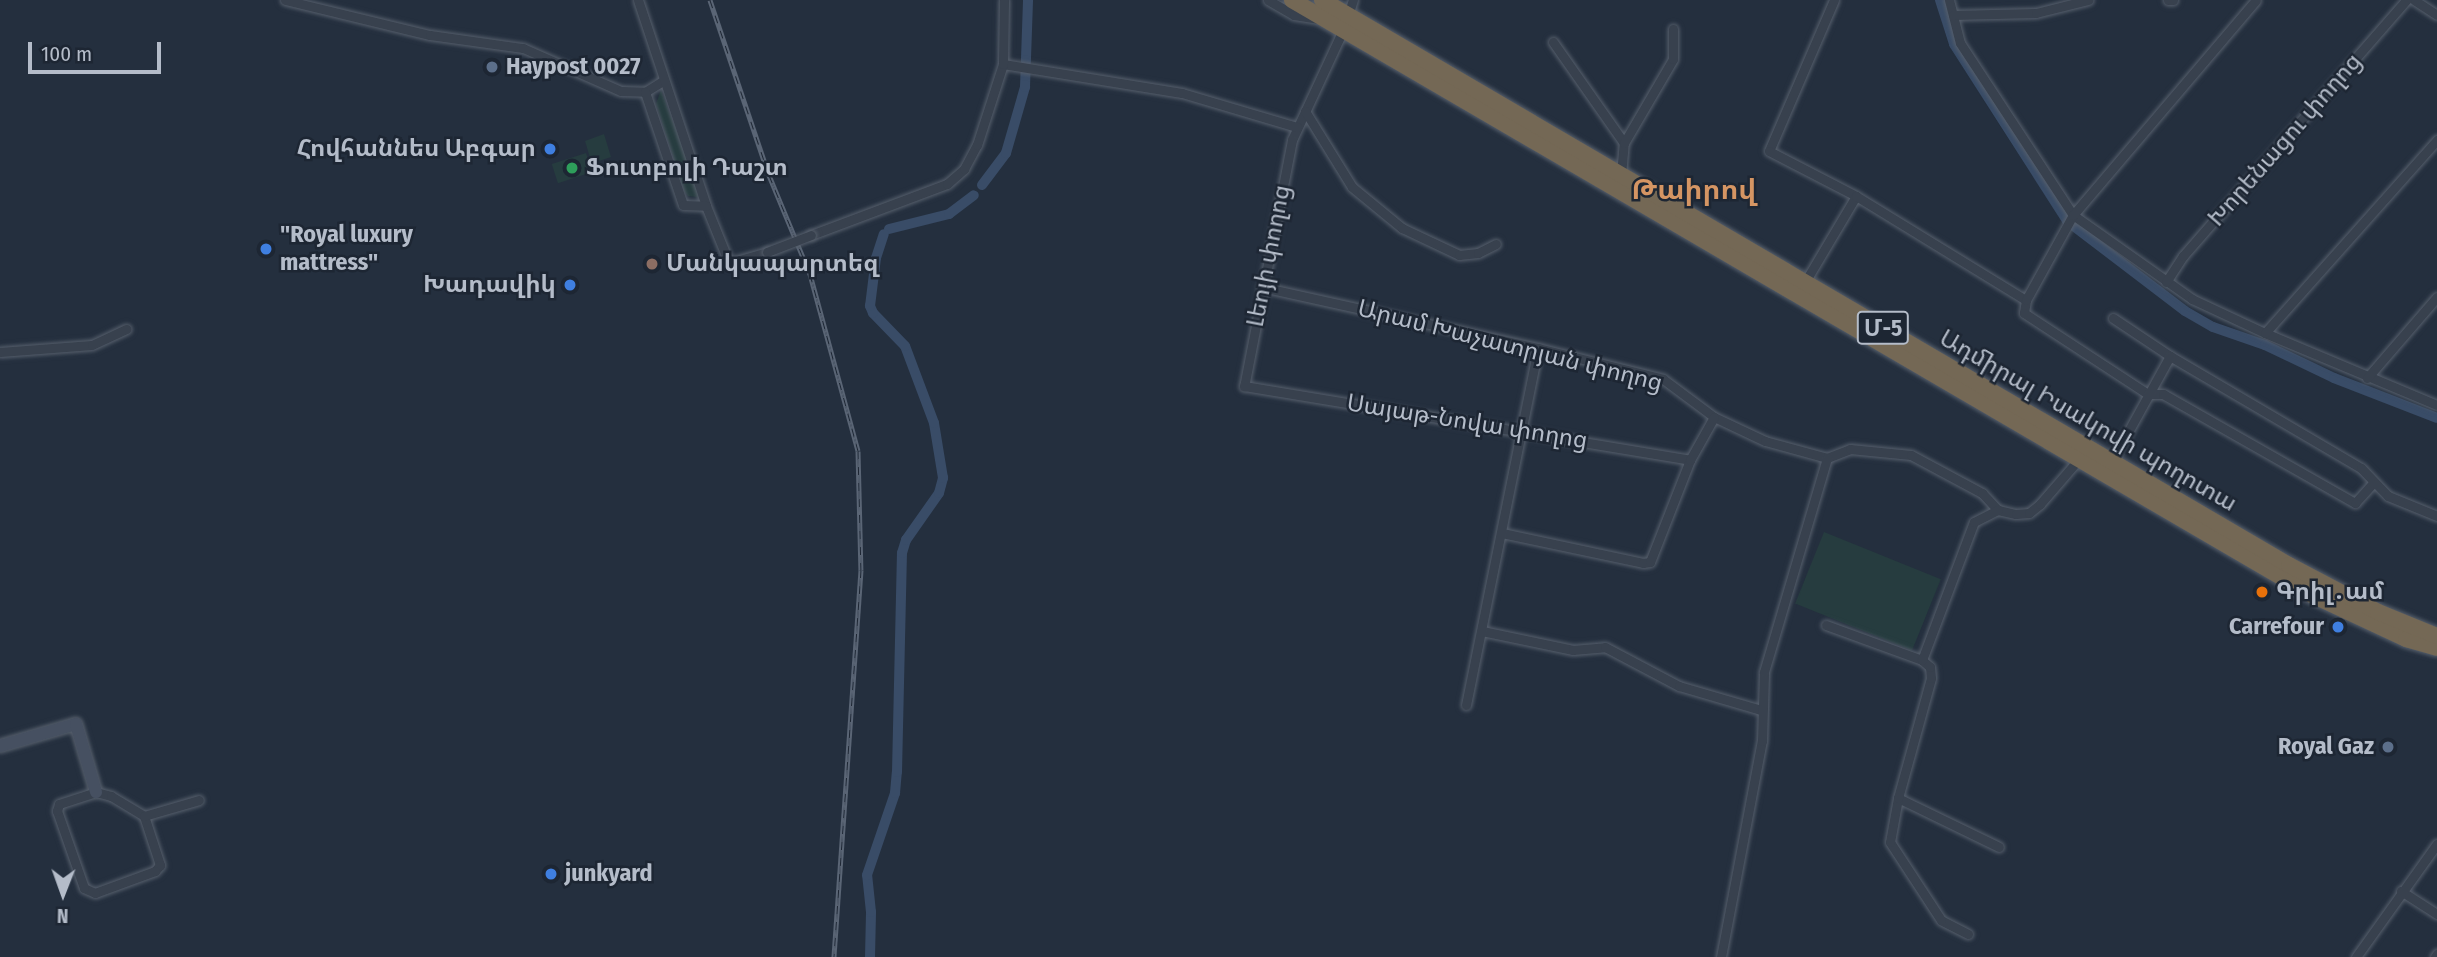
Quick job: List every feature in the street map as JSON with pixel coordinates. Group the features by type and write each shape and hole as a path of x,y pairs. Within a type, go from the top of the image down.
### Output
{"highway":[{"name":"Ադմիրալ Իսակովի պողոտա","path":"1292,0 1337,10 2112,461 2378,612 2437,636"},
{"name":"Ադմիրալ Իսակովի պողոտա","path":"1337,10 2079,459 2312,595 2406,639 2437,648"},
{"path":"2406,639 2418,651 2437,661"}],"main road":[{"path":"0,746 76,724 96,792"}],"street":[{"path":"285,0 430,35 523,48 621,92 645,92 664,80"},
{"path":"638,0 706,206 729,263 767,252 947,184 964,169 976,145 1003,64 1004,0"},
{"path":"1268,0 1294,15 1337,10"},
{"path":"1834,0 1769,151 1856,196 2026,300"},
{"path":"1950,0 1960,43 2073,215 2192,299 2265,333 2437,405"},
{"path":"1953,15 2036,13 2088,0"},
{"path":"2256,0 2073,215 2026,300 2024,313 2148,394 2163,394 2355,503 2373,483"},
{"name":"Խորենացու փողոց","path":"2166,282 2183,256 2406,0"},
{"path":"2414,0 2437,15"},
{"name":"Լեոյի փողոց","path":"1244,386 1262,287 1297,127 1305,111 1337,10"},
{"path":"1621,175 1624,143 1673,59 1673,29"},
{"path":"1553,42 1624,143"},
{"path":"1003,64 1041,67 1182,93 1297,127"},
{"path":"645,92 683,205 706,206"},
{"path":"1305,111 1352,187 1402,228 1459,255 1478,253 1496,244"},
{"path":"2265,333 2437,140"},
{"path":"1805,282 1856,196"},
{"name":"Արամ Խաչատրյան փողոց","path":"1262,287 1538,348 1663,379 1714,417 1765,441 1826,458"},
{"path":"2367,377 2437,297"},
{"path":"2113,318 2170,356 2361,468 2388,496 2437,516"},
{"path":"0,352 92,345 125,329"},
{"path":"1466,705 1538,348"},
{"path":"2112,461 2170,356"},
{"name":"Սայաթ-Նովա փողոց","path":"1244,386 1690,460"},
{"path":"1502,534 1643,563 1652,560 1690,460 1714,417"},
{"path":"1721,957 1762,741 1764,672 1826,458 1850,449 1911,455 1982,493 1998,510 2015,514 2029,513 2063,480 2079,459"},
{"path":"1922,660 1974,522 1998,510"},
{"path":"1826,625 1922,660 1930,667 1931,678 1898,798 1890,842 1941,920 1968,934"},
{"path":"1482,631 1573,650 1605,647 1679,686 1761,710"},
{"path":"96,792 111,796 144,816 160,859 158,868 95,893 88,892 57,811 60,804 96,792"},
{"path":"1898,798 1999,847"},
{"path":"144,816 199,800"},
{"path":"2356,957 2437,844"},
{"path":"2401,891 2437,914"}],"green space":[{"path":"661,90 699,191 698,197 688,196 684,191 656,104"},
{"path":"604,134 611,157 599,161 594,171 585,141"},
{"name":"Ֆուտբոլի Դաշտ","path":"586,153 592,172 558,183 552,164"},
{"path":"1824,532 1941,579 1912,651 1795,603"}],"waterway":[{"path":"982,185 1006,153 1025,87 1028,0"},
{"path":"1940,0 1954,44 2067,221 2185,311 2213,327 2265,345 2334,378 2437,418"},
{"path":"889,229 949,214 974,195"},
{"path":"870,957 871,912 867,875 895,793 897,772 902,553 906,540 939,493 943,478 934,423 905,346 873,313 870,306 876,258 884,234"}],"railway":[{"path":"710,0 769,175 810,274 858,451 861,570 834,957"}],"place":[{"name":"Haypost 0027","path":"492,67"},
{"name":"Հովհաննես Աբգար","path":"550,149"},
{"name":"Ֆուտբոլի Դաշտ","path":"572,168"},
{"name":"\"Royal luxury mattress\"","path":"266,249"},
{"name":"Մանկապարտեզ","path":"652,264"},
{"name":"Խադավիկ","path":"570,285"},
{"name":"Գրիլ․ամ","path":"2262,592"},
{"name":"Carrefour","path":"2338,627"},
{"name":"Royal Gaz","path":"2388,747"},
{"name":"junkyard","path":"551,874"}],"district":[{"name":"Թաիրով","path":"1694,190"}]}
